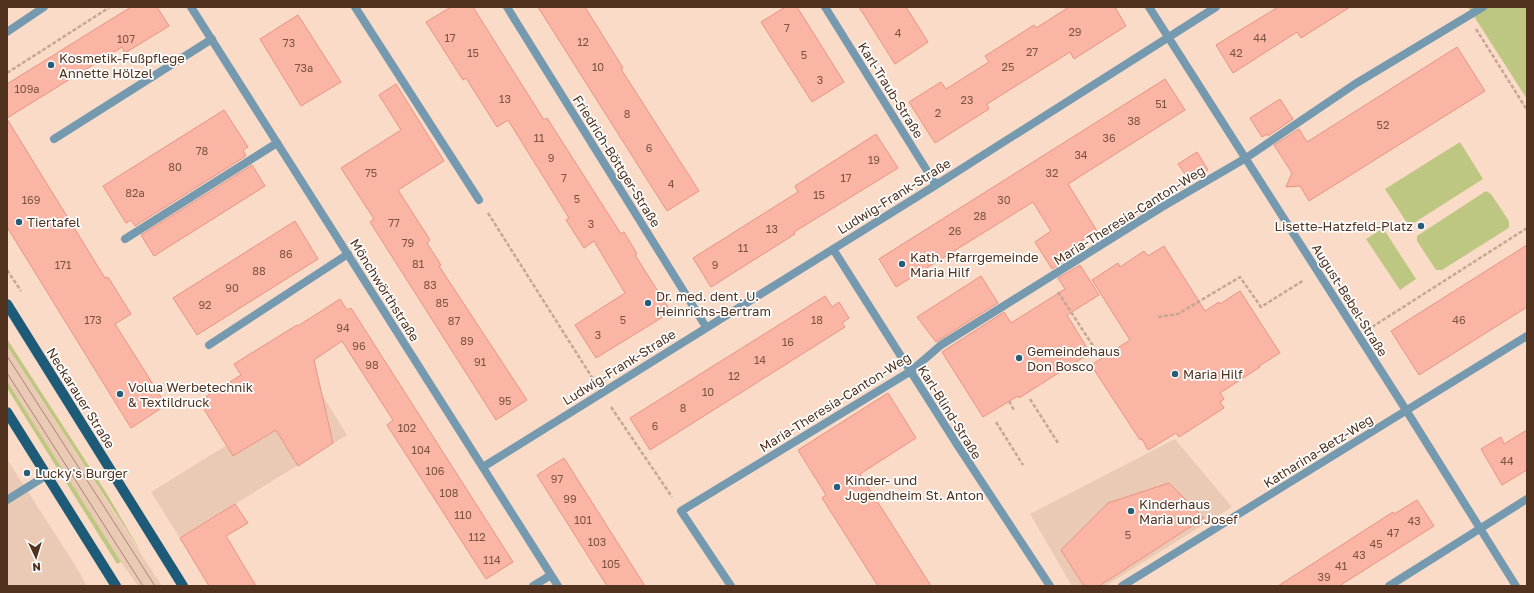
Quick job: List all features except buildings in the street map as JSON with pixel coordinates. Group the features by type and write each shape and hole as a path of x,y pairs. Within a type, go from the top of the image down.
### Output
{"main road":[{"name":"Neckarauer Straße","path":"7,304 183,586"},
{"path":"7,412 116,586"}],"street":[{"path":"7,32 44,7"},
{"name":"Mönchwörthstraße","path":"191,7 558,586"},
{"path":"355,7 479,200"},
{"name":"Friedrich-Böttger-Straße","path":"507,7 706,327"},
{"name":"Karl-Traub-Straße","path":"825,7 936,185"},
{"name":"August-Bebel-Straße","path":"1149,7 1406,410 1516,586"},
{"name":"Ludwig-Frank-Straße","path":"483,468 706,327 936,185 1216,7"},
{"name":"Maria-Theresia-Canton-Weg","path":"681,511 910,371 941,346 1162,207 1246,158 1355,84 1483,7"},
{"path":"54,139 212,39"},
{"path":"125,239 278,143"},
{"name":"Karl-Blind-Straße","path":"833,249 982,483 1050,586"},
{"path":"209,346 348,254"},
{"name":"Katharina-Betz-Weg","path":"1122,586 1527,336"},
{"path":"7,500 47,475"},
{"path":"1389,586 1527,499"},
{"path":"681,511 731,586"},
{"path":"532,586 551,575"}],"path":[{"path":"7,73 110,7"},
{"path":"1467,16 1527,110"},
{"path":"479,200 601,393 681,511"},
{"path":"1358,336 1527,228"},
{"path":"1158,317 1178,314 1240,277 1261,307 1318,272"},
{"path":"1058,292 1099,355"},
{"path":"1030,399 1058,443"},
{"path":"1009,401 1014,410"},
{"path":"996,422 1023,465"}],"shaded area":[{"path":"297,325 311,346 321,393 347,435 180,538 151,492 264,422 258,403 234,364"},
{"path":"7,346 162,586 138,586 121,562 7,381"},
{"name":"Kinderhaus Maria und Josef","path":"1175,439 1232,507 1105,586 1072,586 1030,514"},
{"path":"7,459 75,565 87,586 7,586"}],"green space":[{"path":"1468,7 1527,7 1527,99"},
{"path":"1460,142 1483,179 1409,226 1385,189"},
{"path":"1486,191 1491,194 1509,221 1509,227 1442,270 1436,270 1417,241 1417,236"},
{"path":"1383,228 1416,279 1400,290 1366,239"},
{"path":"7,339 107,494 142,554 7,346"},
{"path":"7,381 121,562 117,564 7,388"}],"tram line":[{"path":"7,356 155,586"},
{"path":"7,373 143,586"}],"place":[{"name":"Kosmetik-Fußpflege Annette Hölzel","path":"51,65"},
{"name":"Tiertafel","path":"19,222"},
{"name":"Lisette-Hatzfeld-Platz","path":"1421,226"},
{"name":"Kath. Pfarrgemeinde Maria Hilf","path":"902,264"},
{"name":"Dr. med. dent. U. Heinrichs-Bertram","path":"648,303"},
{"name":"Gemeindehaus Don Bosco","path":"1019,358"},
{"name":"Maria Hilf","path":"1175,374"},
{"name":"Volua Werbetechnik & Textildruck","path":"120,394"},
{"name":"Lucky's Burger","path":"27,473"},
{"name":"Kinder- und Jugendheim St. Anton","path":"837,487"},
{"name":"Kinderhaus Maria und Josef","path":"1131,511"}]}
